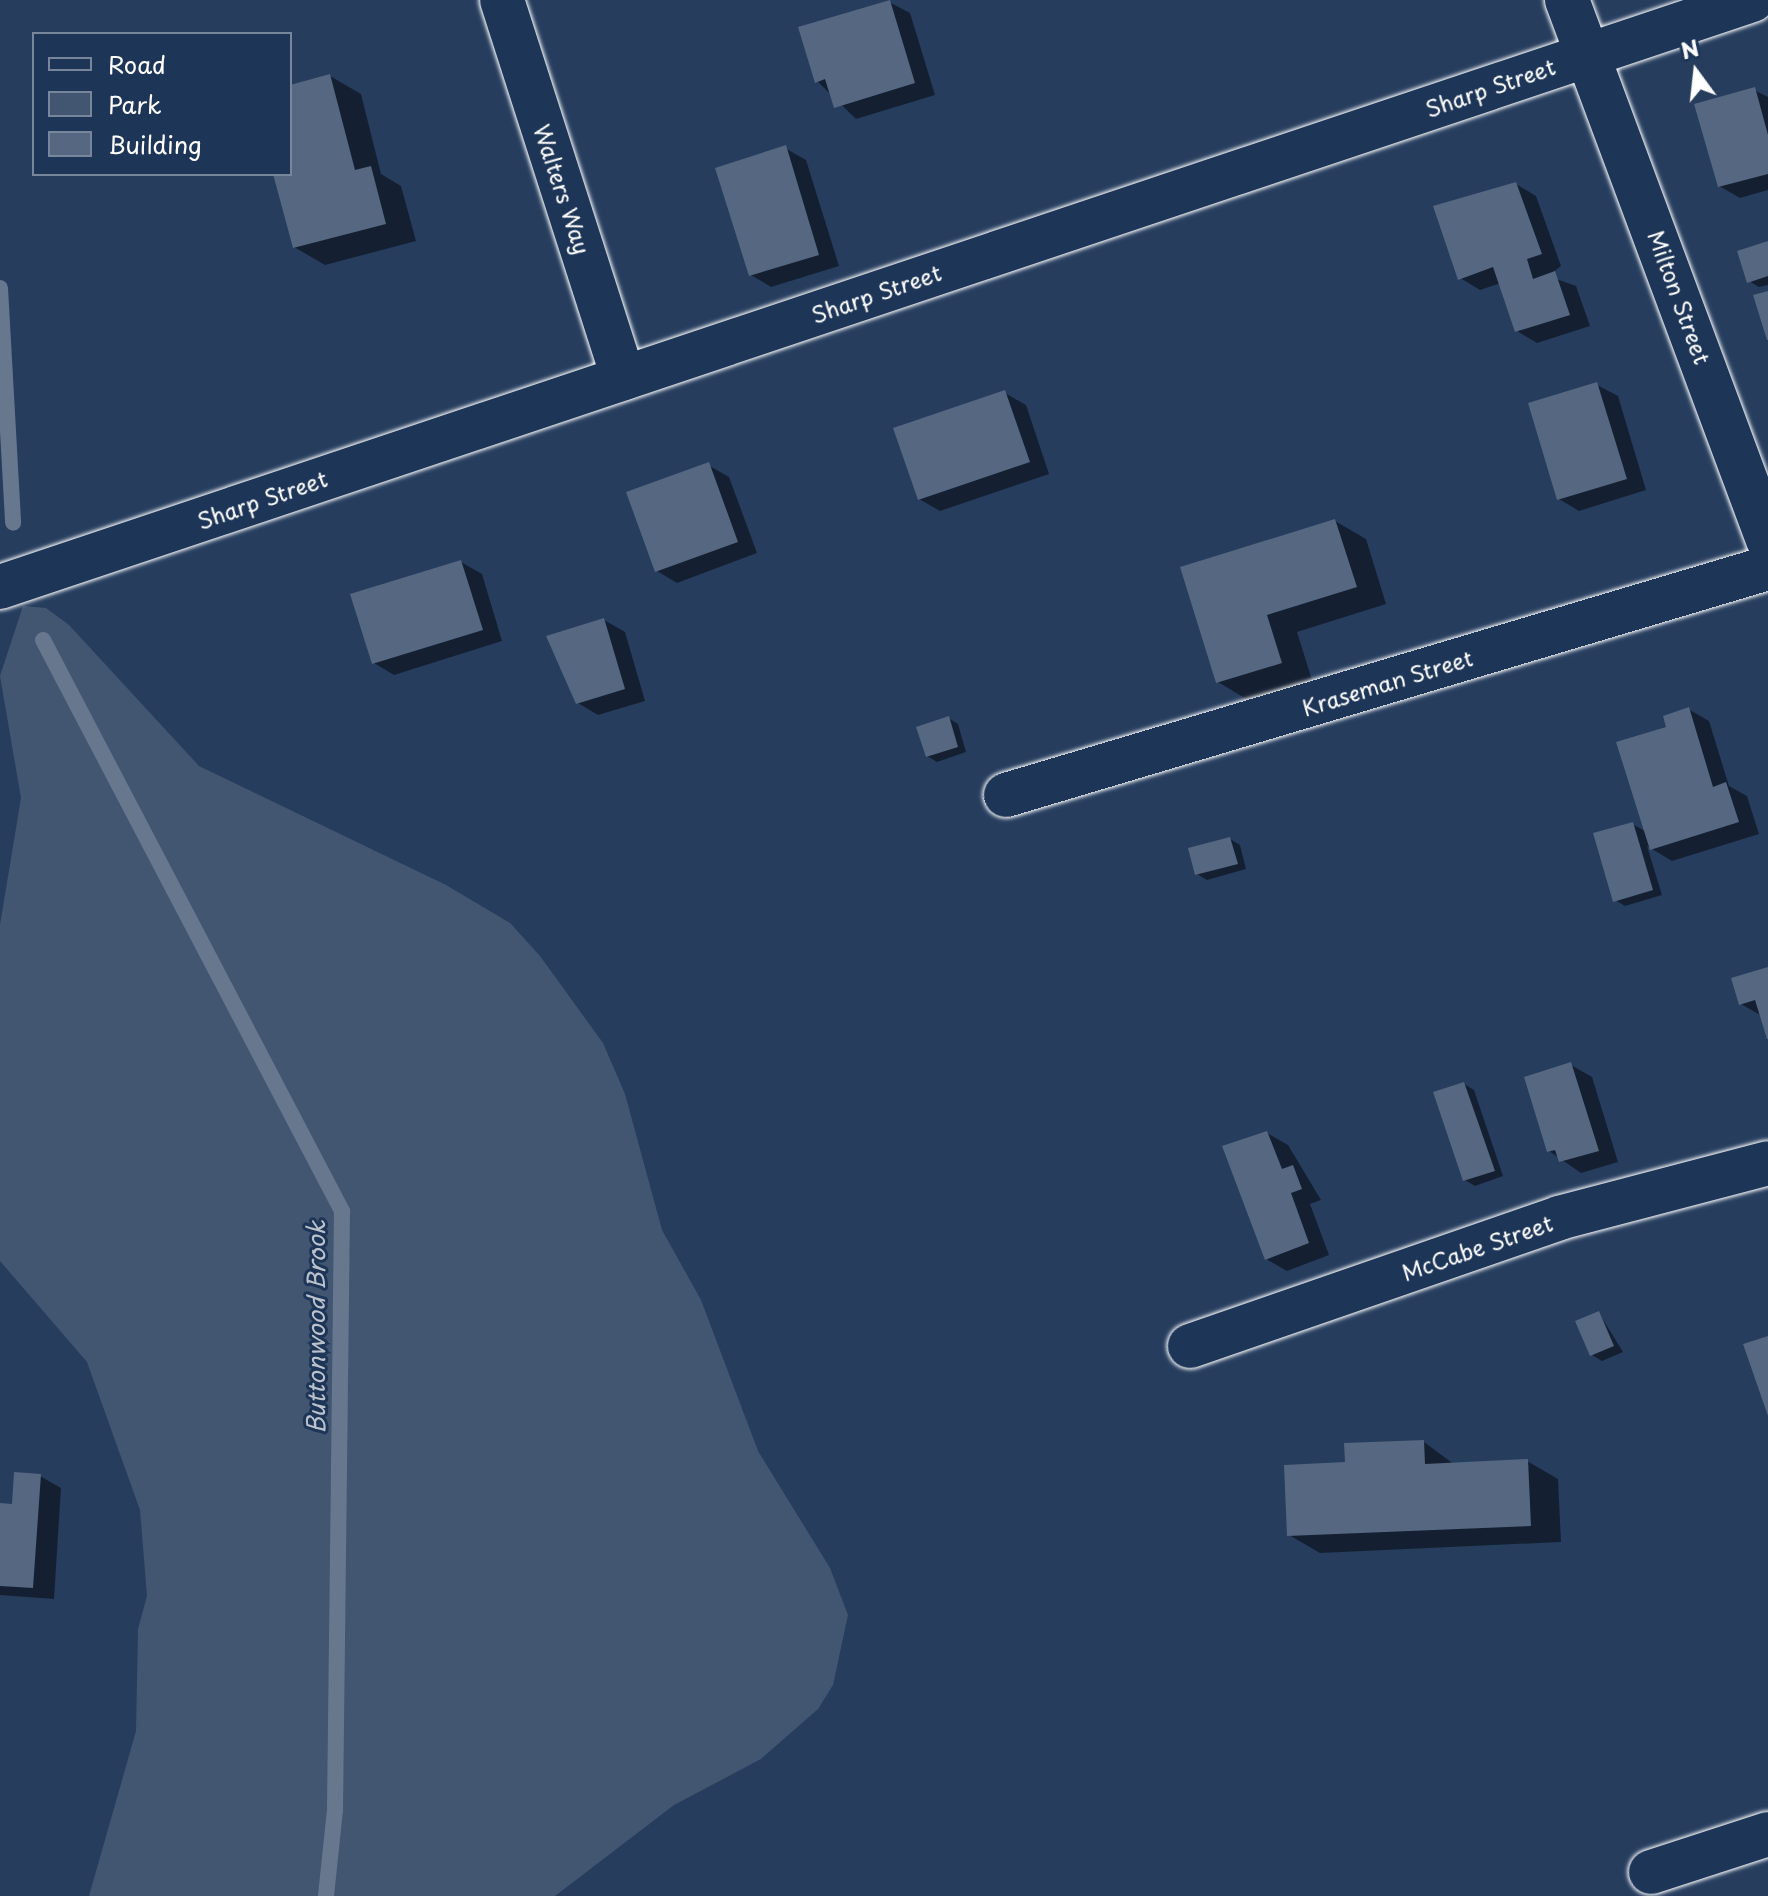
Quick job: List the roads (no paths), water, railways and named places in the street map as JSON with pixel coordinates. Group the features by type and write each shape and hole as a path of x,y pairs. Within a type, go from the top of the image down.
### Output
{"street":[{"name":"Walters Way","path":"502,0 623,378"},
{"name":"Milton Street","path":"1567,0 1590,54 1768,540"},
{"name":"Sharp Street","path":"0,587 1752,0"},
{"name":"Kraseman Street","path":"1006,795 1768,568"},
{"name":"McCabe Street","path":"1190,1346 1559,1218 1768,1163"},
{"path":"1651,1872 1768,1834"}],"waterway":[{"name":"Buttonwood Brook","path":"0,288 13,523"},
{"name":"Buttonwood Brook","path":"43,640 342,1211 335,1810 326,1896"}]}
